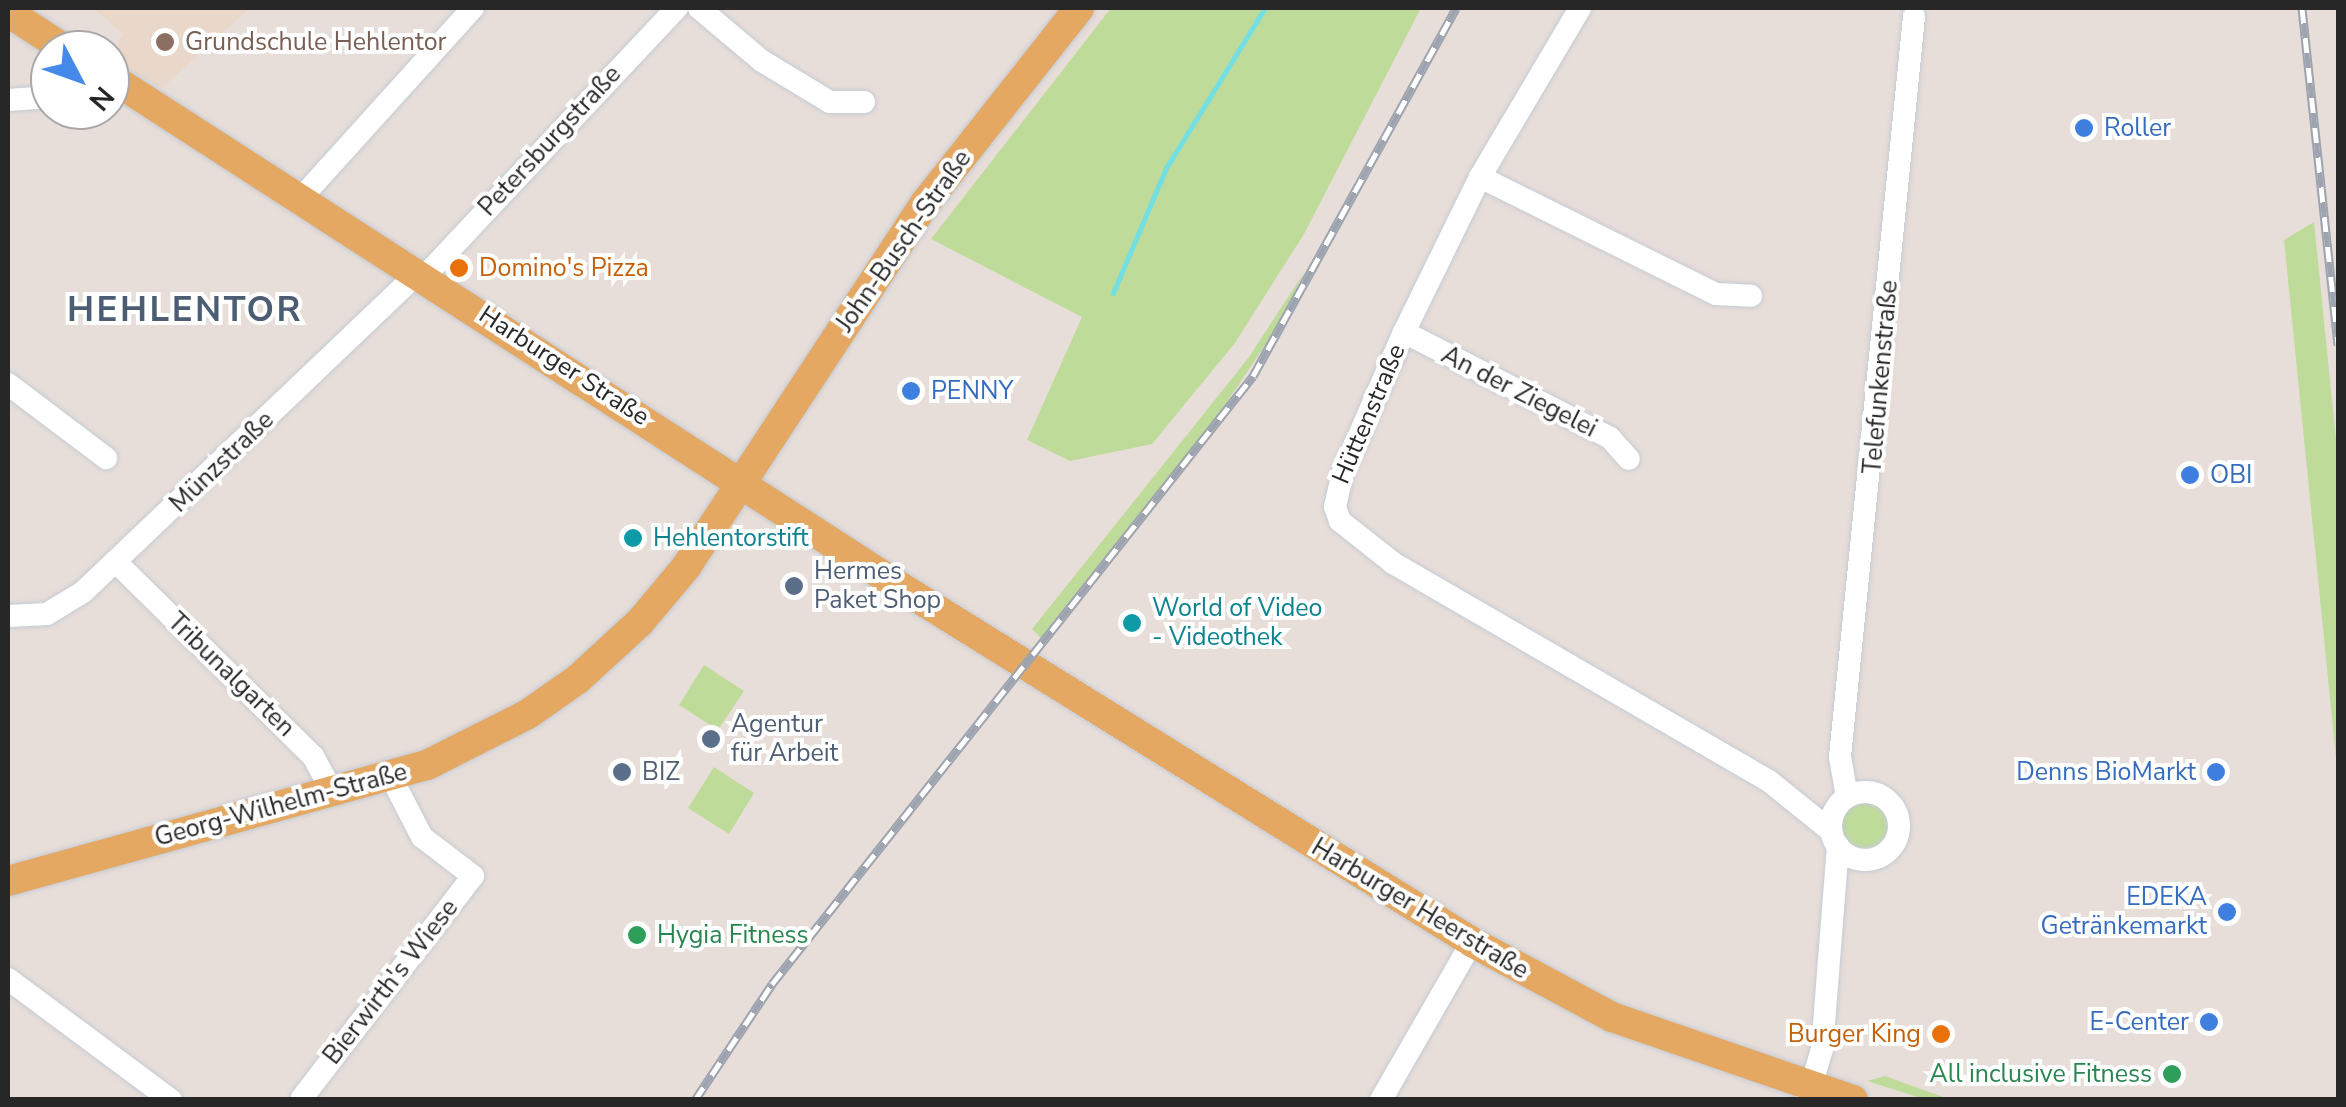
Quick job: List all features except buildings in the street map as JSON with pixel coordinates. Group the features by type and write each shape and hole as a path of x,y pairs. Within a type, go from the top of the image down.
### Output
{"main road":[{"name":"John-Busch-Straße","path":"742,482 926,202 1079,8"},
{"path":"8,12 35,30"},
{"name":"Harburger Straße","path":"130,90 422,274 1016,659"},
{"name":"Georg-Wilhelm-Straße","path":"8,881 390,777 478,741 578,679 686,567 742,482"},
{"name":"Harburger Heerstraße","path":"1016,659 1472,942 1612,1017 1809,1093 1853,1100"}],"street":[{"path":"302,197 473,8"},
{"name":"Petersburgstraße","path":"422,274 678,8"},
{"path":"699,8 762,61 830,102 864,102"},
{"name":"Hüttenstraße","path":"1580,8 1480,178 1404,332 1343,472 1335,507 1340,521 1392,562 1786,792"},
{"name":"Telefunkenstraße","path":"1809,1093 1822,1049 1836,909 1835,839 1851,797 1843,737 1914,17"},
{"path":"1480,178 1716,294 1751,296"},
{"name":"Münzstraße","path":"8,616 47,614 117,563 422,274"},
{"name":"An der Ziegelei","path":"1404,332 1610,438 1629,459"},
{"path":"8,384 106,458"},
{"name":"Tribunalgarten","path":"117,563 313,756 333,793"},
{"name":"Bierwirth's Wiese","path":"302,1098 473,876 422,837 390,777"},
{"path":"1786,792 1851,797"},
{"path":"1786,792 1835,839 1864,860"},
{"name":"Telefunkenstraße","path":"1836,909 1864,860 1892,847 1899,828 1888,800 1851,797"},
{"path":"1381,1100 1472,942"},
{"path":"8,980 171,1100"}],"shaded area":[{"name":"Grundschule Hehlentor","path":"93,8 250,8 162,88 130,70 130,30 118,30"}],"green space":[{"path":"1111,8 1421,8 1304,234 1235,343 1152,444 1070,461 1027,440 1082,317 931,239"},
{"path":"2314,222 2338,459 2338,778 2284,240"},
{"path":"1305,271 1276,329 1211,426 1041,638 1032,629 1249,357"},
{"path":"704,665 744,691 718,730 679,705"},
{"path":"714,767 754,793 729,834 688,808"},
{"path":"1865,802 1881,809 1888,825 1881,841 1865,848 1849,841 1842,825 1849,809"},
{"path":"1885,1076 1949,1099 1924,1099 1867,1081"}],"waterway":[{"path":"1113,293 1166,168 1265,8"}],"railway":[{"path":"695,1100 772,984 1253,376 1456,8"},
{"path":"2302,8 2338,345"}],"place":[{"name":"Grundschule Hehlentor","path":"165,42"},
{"name":"Roller","path":"2084,128"},
{"name":"Domino's Pizza","path":"459,268"},
{"name":"PENNY","path":"911,391"},
{"name":"OBI","path":"2190,475"},
{"name":"Hehlentorstift","path":"633,538"},
{"name":"Hermes Paket Shop","path":"794,586"},
{"name":"World of Video - Videothek","path":"1132,623"},
{"name":"Agentur für Arbeit","path":"711,739"},
{"name":"BIZ","path":"622,772"},
{"name":"Denns BioMarkt","path":"2216,772"},
{"name":"EDEKA Getränkemarkt","path":"2227,912"},
{"name":"Hygia Fitness","path":"637,935"},
{"name":"E-Center","path":"2209,1022"},
{"name":"Burger King","path":"1941,1034"},
{"name":"All inclusive Fitness","path":"2172,1074"}],"district":[{"name":"HEHLENTOR","path":"185,310"}]}
